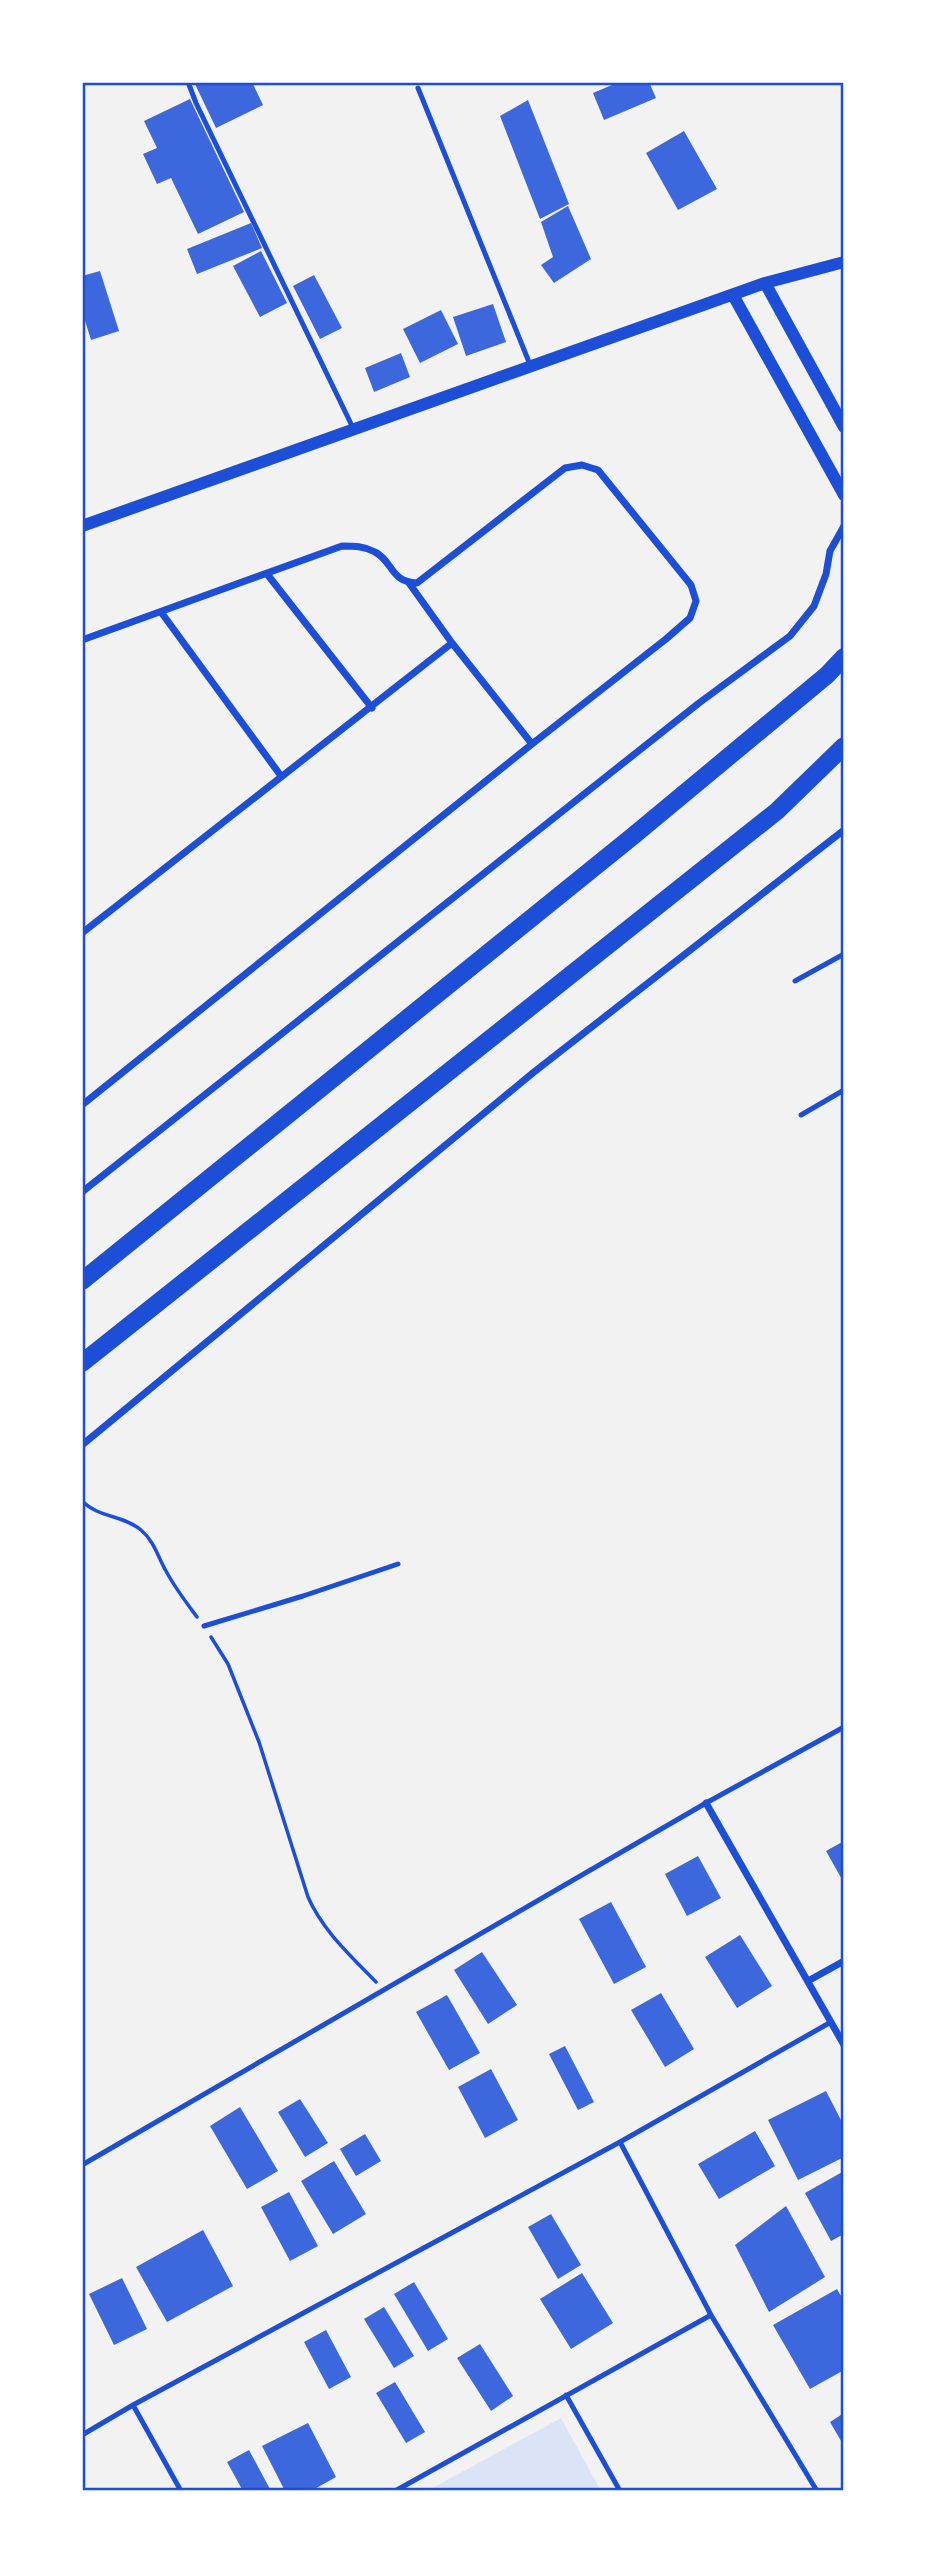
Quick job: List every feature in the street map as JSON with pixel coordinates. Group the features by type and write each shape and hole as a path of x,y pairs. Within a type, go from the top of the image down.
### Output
{"main road":[{"path":"82,1281 622,845 827,675 844,657"},
{"path":"82,1363 777,811 844,746"}],"street":[{"path":"82,526 765,283 844,262"},
{"path":"765,283 844,426"},
{"path":"733,295 844,495"},
{"path":"82,640 342,546 359,546 377,553 399,579 417,583 427,578 565,468 583,465 598,470 691,585 696,601 690,618 666,639 82,1105"},
{"path":"82,1192 699,703 790,635 814,606 827,575 830,551 844,526"},
{"path":"267,574 372,708"},
{"path":"409,583 452,643 532,744"},
{"path":"161,612 281,776"},
{"path":"82,933 452,643"},
{"path":"82,1445 534,1072 844,830"},
{"path":"706,1803 844,2045"},
{"path":"808,1981 844,1961"}],"lane":[{"path":"188,82 354,430"},
{"path":"418,88 531,367"},
{"path":"795,981 844,954"},
{"path":"801,1115 844,1090"},
{"path":"204,1626 398,1563"},
{"path":"82,2165 706,1803 844,1727"},
{"path":"82,2435 133,2404 620,2141 831,2022"},
{"path":"620,2141 711,2315 817,2491"},
{"path":"395,2491 711,2315"},
{"path":"566,2395 620,2491"},
{"path":"133,2404 181,2491"}],"path":[{"path":"83,1505 97,1513 131,1523 142,1530 179,1592 228,1664 259,1742 308,1897 316,1914 326,1930 385,1991"}],"shaded area":[{"path":"561,2418 601,2491 427,2491"}],"building":[{"path":"194,82 252,82 263,105 216,128"},
{"path":"619,82 649,82 656,98 604,120 593,93"},
{"path":"190,99 244,212 198,234 171,178 157,184 143,154 157,148 144,121"},
{"path":"528,100 569,204 540,219 500,116"},
{"path":"684,131 717,189 678,210 646,153"},
{"path":"568,206 591,259 554,283 541,265 553,257 541,222"},
{"path":"251,223 262,248 197,274 187,249"},
{"path":"261,251 287,303 260,317 233,266"},
{"path":"100,271 119,331 91,340 82,311 82,276"},
{"path":"314,275 342,328 320,339 293,286"},
{"path":"493,304 506,342 466,356 453,317"},
{"path":"441,310 458,344 420,363 403,329"},
{"path":"401,353 410,377 374,392 365,368"},
{"path":"844,1841 844,1883 826,1851"},
{"path":"698,1856 721,1898 687,1916 665,1874"},
{"path":"611,1902 646,1967 614,1984 579,1919"},
{"path":"740,1935 772,1986 737,2008 705,1957"},
{"path":"482,1952 517,2005 488,2024 454,1970"},
{"path":"661,1993 694,2049 665,2067 631,2010"},
{"path":"447,1995 480,2053 449,2070 416,2012"},
{"path":"565,2046 594,2102 578,2110 549,2054"},
{"path":"491,2069 518,2120 485,2138 458,2087"},
{"path":"826,2091 844,2126 844,2157 798,2180 768,2120"},
{"path":"300,2099 328,2143 305,2157 278,2112"},
{"path":"240,2107 278,2171 247,2189 210,2126"},
{"path":"755,2131 775,2166 719,2199 698,2164"},
{"path":"365,2134 381,2161 356,2176 340,2149"},
{"path":"334,2161 366,2214 333,2234 301,2181"},
{"path":"844,2171 844,2234 831,2241 805,2193"},
{"path":"289,2192 318,2246 290,2261 261,2207"},
{"path":"786,2206 825,2277 769,2312 735,2245"},
{"path":"551,2214 581,2265 558,2279 528,2227"},
{"path":"203,2230 233,2286 167,2322 136,2267"},
{"path":"582,2273 613,2323 571,2349 540,2299"},
{"path":"122,2278 147,2329 114,2345 89,2294"},
{"path":"414,2282 448,2339 428,2351 394,2294"},
{"path":"837,2289 844,2301 844,2370 810,2389 773,2325"},
{"path":"384,2307 414,2356 394,2368 364,2319"},
{"path":"326,2330 351,2377 329,2389 304,2342"},
{"path":"480,2344 513,2396 491,2411 457,2358"},
{"path":"395,2382 425,2432 406,2443 376,2393"},
{"path":"844,2413 844,2446 830,2422"},
{"path":"308,2423 336,2477 311,2491 285,2491 262,2446"},
{"path":"249,2450 271,2491 243,2491 227,2462"}]}
